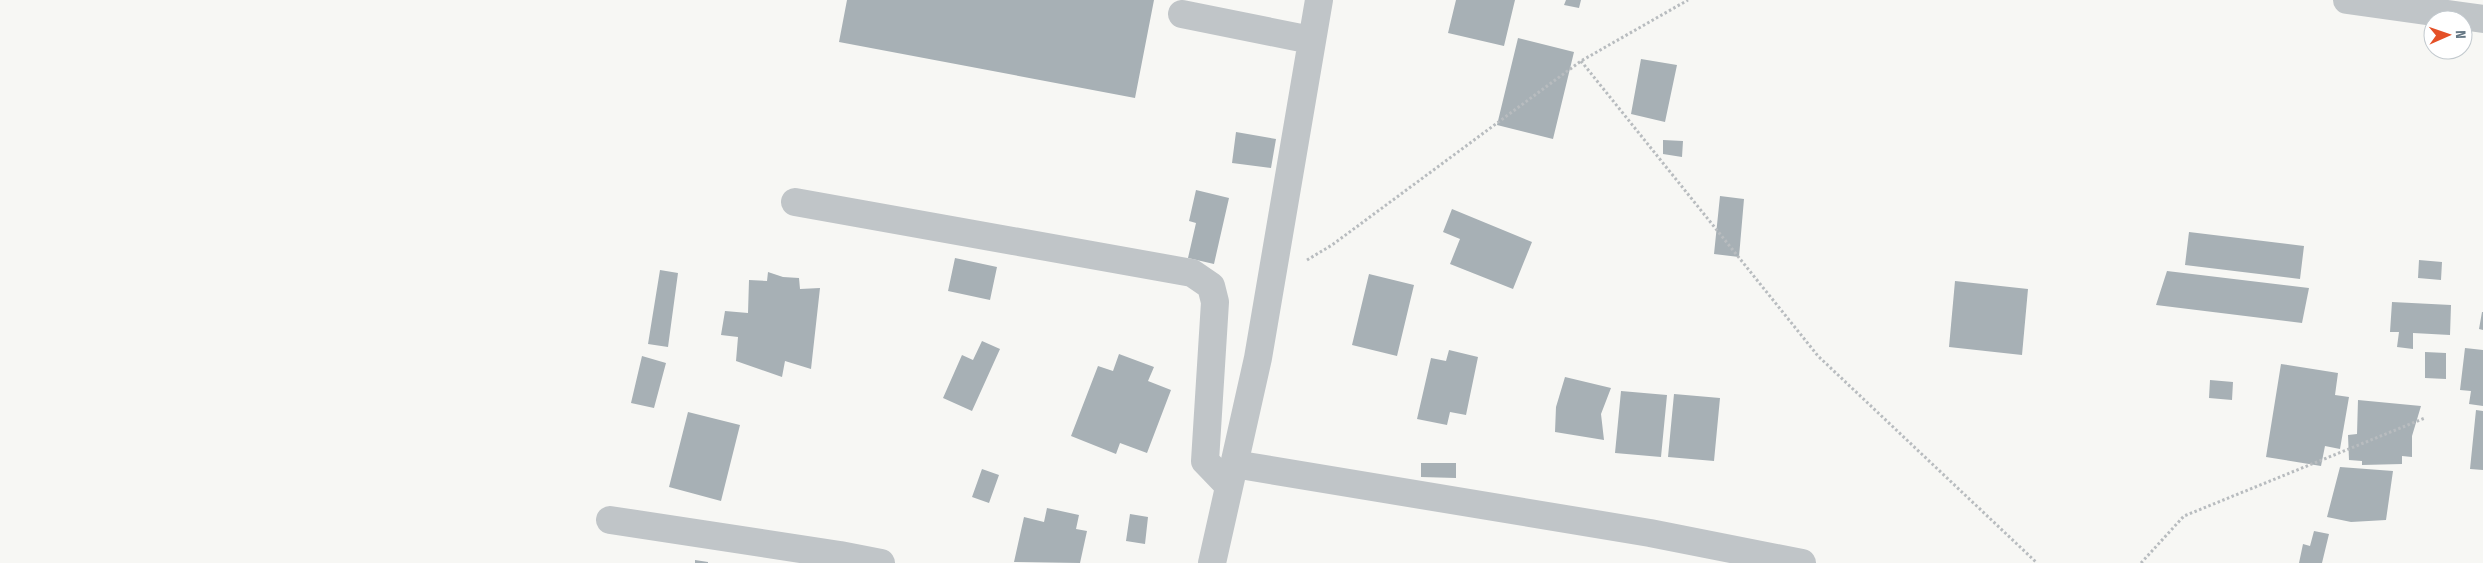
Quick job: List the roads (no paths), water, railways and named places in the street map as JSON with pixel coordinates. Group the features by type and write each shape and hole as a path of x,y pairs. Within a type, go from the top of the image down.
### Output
{"street":[{"path":"1212,563 1272,282 1319,0"},
{"path":"2347,0 2483,19"},
{"path":"1182,14 1311,40"},
{"path":"795,202 1192,273 1211,286 1215,302 1205,460 1231,475 1650,533 1802,563"},
{"path":"610,520 840,554 881,563"}]}
